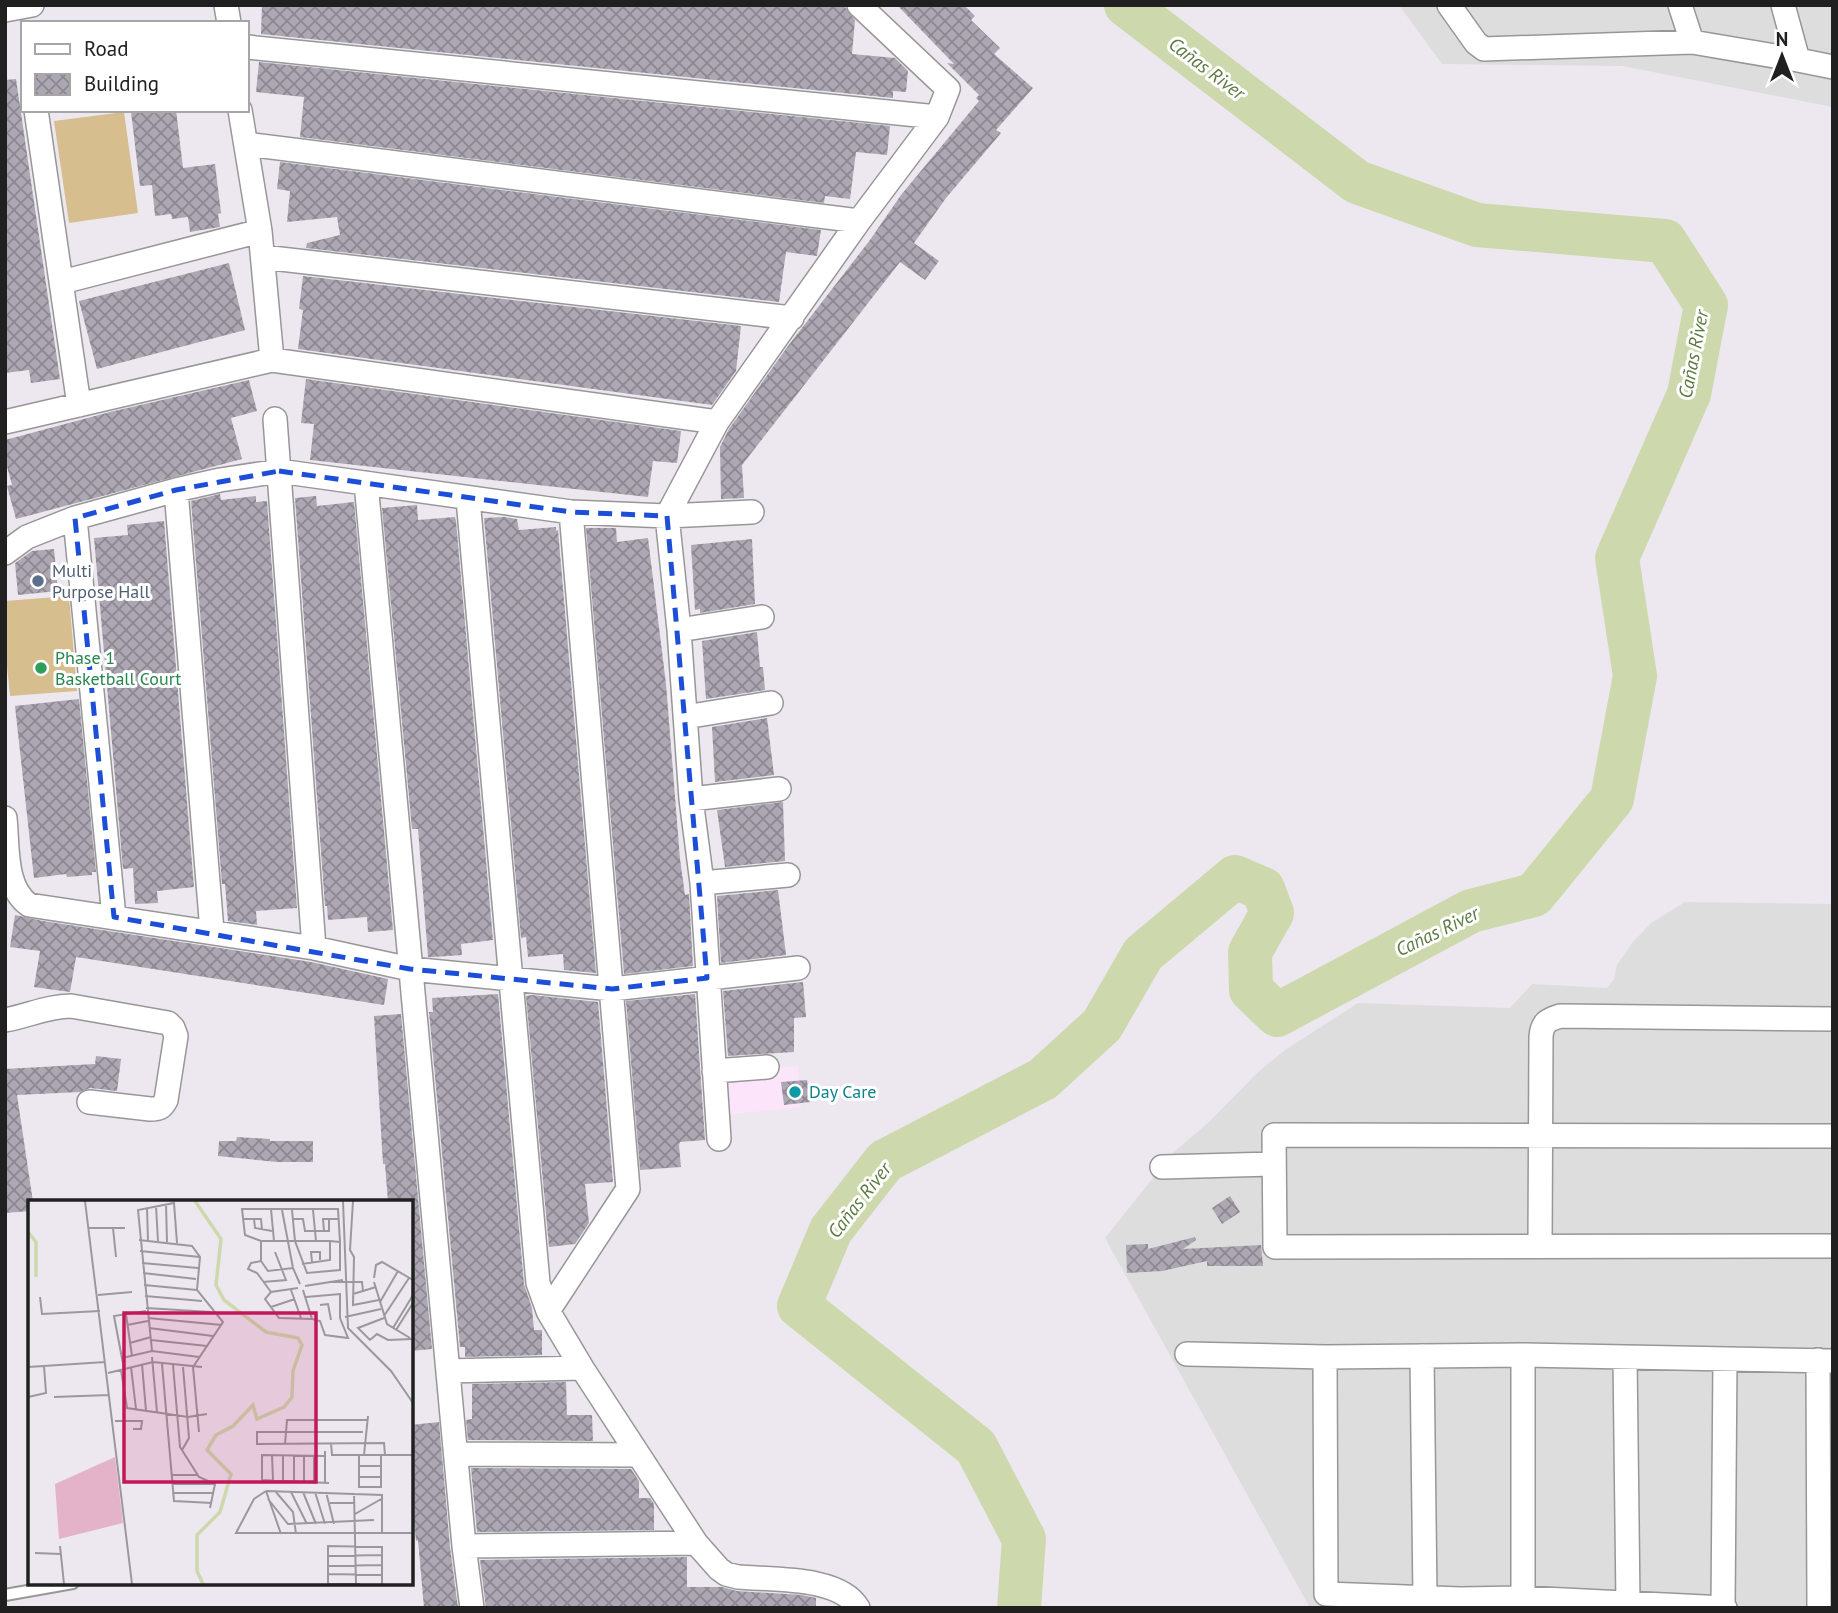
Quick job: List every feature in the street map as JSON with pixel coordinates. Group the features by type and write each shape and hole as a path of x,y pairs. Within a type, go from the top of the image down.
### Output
{"street":[{"path":"719,1139 702,883 691,799 679,630 667,516 717,422 859,221 937,117 948,89 859,5"},
{"path":"1449,5 1476,43 1484,49 1692,42 1833,67"},
{"path":"1680,5 1692,42"},
{"path":"1783,5 1798,60"},
{"path":"248,47 937,117"},
{"path":"37,112 79,405"},
{"path":"240,112 260,231 272,360"},
{"path":"246,144 859,221"},
{"path":"62,282 260,231"},
{"path":"263,257 792,318"},
{"path":"5,422 272,360 717,422"},
{"path":"275,419 314,948"},
{"path":"10,546 75,518 176,490 279,471 571,512 667,516 752,512"},
{"path":"366,483 464,1546 472,1608"},
{"path":"176,490 212,932"},
{"path":"468,499 538,1283 548,1311 637,1455 696,1543 726,1574 826,1585 843,1592 858,1608"},
{"path":"548,1311 628,1189 571,512"},
{"path":"75,518 114,917"},
{"path":"679,630 762,617"},
{"path":"685,717 771,703"},
{"path":"691,799 779,789"},
{"path":"5,818 12,881 18,897 29,905 314,948 410,969 611,989 798,968"},
{"path":"702,883 788,875"},
{"path":"5,1020 58,1006 71,1006 168,1023 173,1028 176,1036 163,1106 158,1109 89,1102"},
{"path":"1540,1246 1541,1037 1542,1027 1548,1020 1560,1017 1833,1019"},
{"path":"714,1071 767,1067"},
{"path":"1833,1136 1274,1135 1273,1164 1275,1247 1833,1245"},
{"path":"1162,1167 1273,1164"},
{"path":"1187,1354 1325,1357 1523,1355 1826,1360 1819,1608"},
{"path":"1523,1355 1523,1598"},
{"path":"1422,1356 1425,1598"},
{"path":"1325,1357 1326,1594 1425,1598 1460,1603 1523,1598 1724,1608 1726,1359"},
{"path":"1625,1357 1628,1603"},
{"path":"448,1371 582,1368"},
{"path":"456,1454 637,1455"},
{"path":"464,1546 696,1543"}],"lane":[{"path":"5,1595 62,1585"}],"highlighted area":[{"path":"279,471 571,512 667,516 707,978 612,989 410,969 114,917 75,518 176,490"}],"shaded area":[{"path":"1399,5 1833,5 1833,107 1622,66 1442,64"},
{"path":"124,112 138,213 69,223 54,121"},
{"name":"Phase 1 Basketball Court","path":"69,596 77,691 10,696 5,645 5,601"},
{"path":"1685,902 1833,904 1833,1608 1310,1608 1105,1238 1173,1153 1210,1121 1258,1072 1285,1050 1358,1003 1510,1008 1532,984 1607,988 1614,979 1617,965 1633,942 1651,923"},
{"path":"798,1066 801,1107 721,1115 718,1073"}],"building":[{"path":"262,5 845,7 855,20 852,54 895,58 908,71 906,92 893,91 893,98 261,34"},
{"path":"897,5 964,5 975,16 971,20 1000,48 994,54 1033,88 996,130 1001,133 946,198 914,243 939,261 925,280 900,262 742,465 744,498 721,499 720,447 729,429 901,195 979,101 976,98 979,95 947,63 954,64"},
{"path":"259,62 890,126 887,155 856,152 850,199 825,196 824,203 300,137 304,97 256,92"},
{"path":"16,79 60,379 31,383 29,370 5,373 5,80"},
{"path":"131,112 176,112 183,168 215,164 221,213 218,214 220,227 190,232 188,217 172,219 171,214 155,216 152,185 140,186"},
{"path":"280,162 821,230 817,256 786,252 779,302 306,248 307,243 340,235 337,217 287,222 290,191 277,189"},
{"path":"229,263 245,330 97,369 79,301"},
{"path":"303,276 741,326 736,371 712,405 298,349 303,310 299,309"},
{"path":"306,379 681,431 677,463 653,461 648,497 310,460 314,424 301,423"},
{"path":"249,380 257,411 231,418 242,459 16,519 7,486 12,485 5,459 5,440 110,412"},
{"path":"220,494 221,500 256,496 256,502 267,501 297,908 256,911 257,925 228,921 225,884 222,884 191,501"},
{"path":"316,496 317,506 354,502 393,930 368,932 367,917 328,920 325,906 295,498"},
{"path":"417,505 418,520 455,517 456,521 493,940 461,944 462,955 433,957 428,957 418,829 412,829 382,508"},
{"path":"484,518 517,519 519,530 556,527 556,531 558,530 596,973 564,970 563,954 528,957 526,937 521,938"},
{"path":"164,521 194,887 157,891 158,903 135,904 133,868 123,869 94,538 128,535 127,525"},
{"path":"586,528 616,528 617,542 648,538 666,684 680,859 685,895 689,894 693,966 624,974"},
{"path":"752,539 755,604 700,613 700,609 695,610 691,545"},
{"name":"Multi Purpose Hall","path":"54,549 58,591 18,595 15,563 32,551"},
{"path":"757,632 765,690 706,699 702,641"},
{"path":"79,699 96,872 92,872 92,875 67,877 66,874 34,878 15,706"},
{"path":"767,718 774,775 715,782 712,727"},
{"path":"783,802 785,861 725,867 717,810"},
{"path":"778,890 786,955 721,963 717,896"},
{"path":"15,915 311,962 388,979 384,1005 76,957 70,992 34,987 40,951 10,947"},
{"path":"803,982 806,1017 794,1018 794,1052 728,1056 723,991"},
{"path":"498,994 524,1284 532,1308 534,1330 542,1330 542,1355 465,1357 465,1347 460,1347 429,1012 433,1012 432,998"},
{"path":"695,994 705,1140 680,1142 681,1167 640,1170 626,1001"},
{"path":"526,996 598,1002 613,1182 585,1184 589,1223 575,1244 549,1247"},
{"path":"401,1014 432,1349 413,1351 413,1200 388,1200 383,1164 374,1016"},
{"path":"96,1056 121,1059 117,1091 90,1088 80,1092 17,1095 33,1200 28,1200 28,1211 5,1213 5,1069 95,1064"},
{"name":"Day Care","path":"807,1080 810,1102 784,1105 781,1082"},
{"path":"237,1137 270,1141 313,1141 313,1162 277,1162 218,1156 219,1141 236,1141"},
{"path":"1230,1196 1240,1212 1222,1224 1212,1208"},
{"path":"1195,1237 1196,1240 1183,1249 1261,1245 1263,1266 1207,1266 1207,1261 1162,1271 1127,1273 1126,1245 1148,1244 1148,1249"},
{"path":"566,1382 567,1415 592,1415 593,1441 468,1440 466,1420 472,1419 472,1384"},
{"path":"439,1422 458,1608 424,1608 413,1509 413,1425"},
{"path":"471,1468 631,1469 639,1481 639,1498 650,1498 654,1504 654,1530 477,1532"},
{"path":"687,1557 687,1587 722,1587 737,1591 802,1595 816,1598 816,1608 486,1608 480,1560"}],"waterway":[{"name":"Cañas River","path":"1019,1608 1024,1539 976,1447 799,1306 831,1230 885,1161 1043,1079 1102,1025 1143,954 1235,877 1263,889 1272,913 1250,952 1251,990 1277,1015 1471,911 1534,895 1612,799 1635,676 1617,558 1689,394 1706,305 1665,241 1477,225 1357,182 1126,5"}],"place":[{"name":"Multi Purpose Hall","path":"38,581"},
{"name":"Phase 1 Basketball Court","path":"41,668"},
{"name":"Day Care","path":"795,1092"}]}
